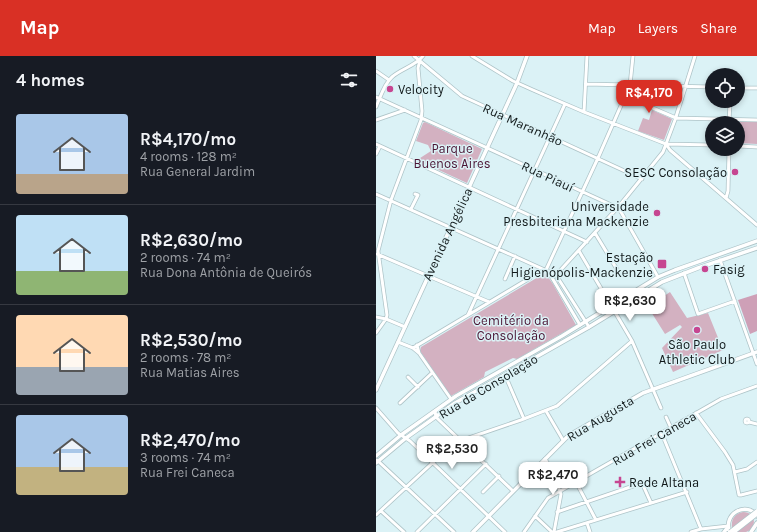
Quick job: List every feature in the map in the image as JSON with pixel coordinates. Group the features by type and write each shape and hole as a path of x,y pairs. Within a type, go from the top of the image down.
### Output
{"main road":[{"name":"Avenida Angélica","path":"376,390 517,83 527,56"},
{"name":"Rua da Consolação","path":"376,456 451,399 580,325 658,277 757,241"},
{"name":"Rua da Consolação","path":"377,461 406,438 462,399 589,327 662,282 757,248"},
{"name":"Rua Augusta","path":"473,532 568,436 627,402 653,389 755,353"},
{"path":"517,362 520,366"},
{"path":"752,510 757,507"},
{"path":"724,532 730,519 736,512 745,509 752,510 757,515 734,532"},
{"path":"728,526 730,532 757,511"},
{"path":"751,532 757,523"}],"street":[{"name":"Rua Maranhão","path":"414,56 462,96 642,179"},
{"path":"376,333 386,319 387,315 377,254 391,200 422,118 418,68 420,60 423,56"},
{"path":"472,56 517,83 584,112 666,144 705,145"},
{"path":"584,112 587,56"},
{"path":"547,271 614,124 630,85 633,56"},
{"path":"556,275 618,208 662,155 676,118 695,56"},
{"path":"376,107 389,80 398,72 420,60"},
{"path":"376,71 389,80"},
{"path":"586,84 705,87"},
{"path":"745,88 757,88"},
{"path":"625,96 676,118 705,120"},
{"path":"376,97 380,98"},
{"name":"Rua Piauí","path":"380,98 618,208"},
{"path":"393,104 395,109 393,114"},
{"path":"468,315 500,249 565,104"},
{"path":"376,116 378,119 405,110"},
{"path":"745,120 757,120"},
{"path":"376,144 587,242"},
{"path":"666,144 669,149 757,225"},
{"path":"669,149 671,144"},
{"path":"376,154 380,146"},
{"path":"745,146 757,146"},
{"path":"726,198 728,191 729,156"},
{"path":"376,194 556,275 589,327"},
{"path":"411,209 418,195 415,194"},
{"path":"618,208 658,277"},
{"path":"595,233 618,271"},
{"path":"579,251 632,341 661,408"},
{"path":"377,254 489,302"},
{"path":"505,279 515,256"},
{"path":"720,260 755,353 757,364"},
{"path":"547,271 580,325"},
{"path":"684,273 698,314 735,301"},
{"path":"413,348 530,278"},
{"path":"573,314 576,308"},
{"path":"376,317 386,319 405,327"},
{"path":"376,515 454,443 546,411 560,404 632,341"},
{"path":"398,342 413,348 419,353 451,399"},
{"path":"418,345 419,353"},
{"path":"400,403 432,373"},
{"path":"505,375 524,419"},
{"path":"408,377 418,387"},
{"name":"Rua Frei Caneca","path":"524,532 548,498 662,434 724,397 757,386"},
{"path":"376,408 398,433 406,438 433,462 506,532"},
{"path":"435,411 436,417 513,491"},
{"path":"546,411 563,440"},
{"path":"696,414 733,465 739,495 757,491"},
{"path":"666,417 671,428"},
{"path":"749,422 756,423"},
{"path":"662,434 701,529"},
{"path":"545,459 550,466 561,494 553,532"},
{"path":"377,461 454,532"},
{"path":"735,472 747,470 757,462"},
{"path":"418,532 486,464"},
{"path":"483,492 498,476"},
{"path":"576,482 596,520"},
{"path":"557,512 642,483 651,503"},
{"path":"557,532 687,492"},
{"path":"381,511 404,532"},
{"path":"535,516 553,532"},
{"path":"587,523 590,532"},
{"path":"691,532 701,529 728,526"}],"green space":[{"path":"652,110 672,119 664,140 638,131 643,118 649,120"},
{"name":"Parque Buenos Aires","path":"425,122 482,149 467,183 417,160 431,151 428,145 416,141 423,123"},
{"path":"745,122 757,122 757,144 745,143"},
{"name":"Cemitério da Consolação","path":"545,273 553,284 576,325 517,359 513,358 485,372 484,377 451,396 420,351 421,347"},
{"name":"São Paulo Athletic Club","path":"670,292 687,318 708,313 723,350 673,372 662,348 682,327 680,325 665,334 648,307"},
{"path":"743,512 751,515 754,524 750,530 746,532 736,532 732,528 732,522 737,514"}],"shaded area":[{"path":"757,294 757,331 750,334 738,300"}],"place":[{"name":"Velocity","path":"390,89"},
{"name":"SESC Consolação","path":"735,172"},
{"name":"Universidade Presbiteriana Mackenzie","path":"657,213"},
{"name":"Estação Higienópolis-Mackenzie","path":"662,264"},
{"name":"Fasig","path":"705,269"},
{"name":"São Paulo Athletic Club","path":"697,330"},
{"name":"Rede Altana","path":"620,482"}]}
